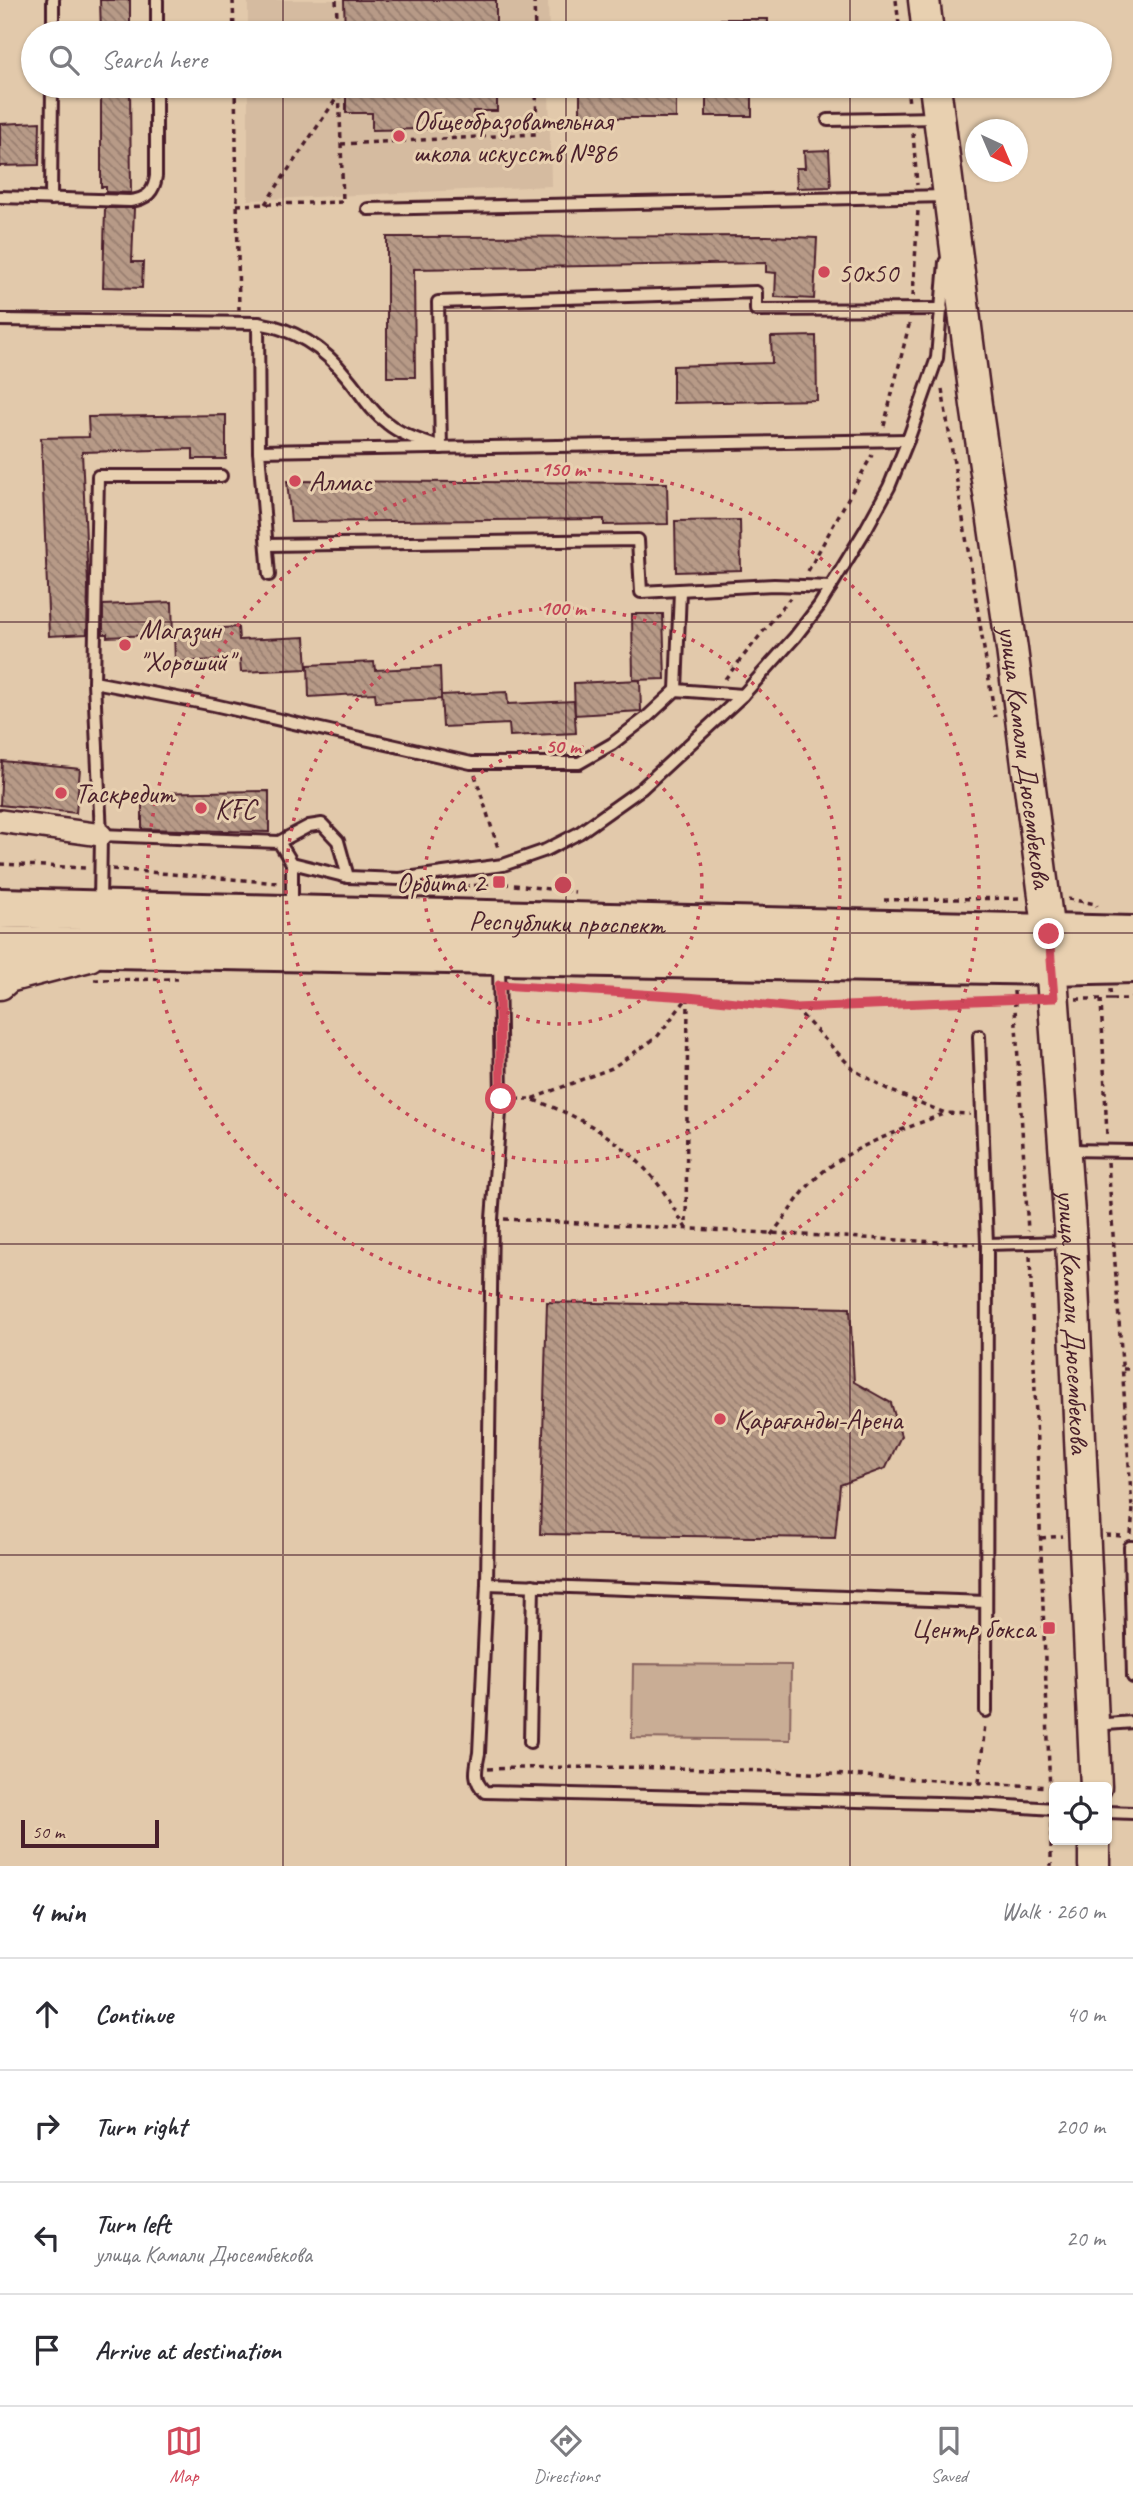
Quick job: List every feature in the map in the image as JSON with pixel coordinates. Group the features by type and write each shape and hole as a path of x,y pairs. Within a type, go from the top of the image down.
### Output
{"highway":[{"name":"Республики проспект","path":"0,908 100,910 292,900 1036,972 1133,936"},
{"name":"Республики проспект","path":"0,946 120,948 499,970 1036,972 1133,963"}],"main road":[{"path":"924,0 927,21"},
{"name":"улица Камали Дюсембекова","path":"931,98 925,118 948,196 975,405 1010,636 1036,972 1065,1150 1096,1782"},
{"path":"0,984 8,977 120,948"},
{"path":"1094,1845 1094,1866"}],"street":[{"path":"0,821 101,835"}],"lane":[{"path":"53,0 53,21"},
{"path":"157,0 157,21"},
{"path":"51,199 52,98"},
{"path":"0,197 130,201 149,195 155,186 156,176 156,98"},
{"path":"828,120 925,118"},
{"path":"292,863 348,877 399,879 503,865 546,850 589,825 641,789 743,695 795,637 831,587 889,487 937,358 948,196 368,209"},
{"path":"441,448 439,302 756,292 757,310 942,309"},
{"path":"0,320 258,323 277,326 299,335 324,353 385,422 407,436 441,448"},
{"path":"258,323 259,451 269,575"},
{"path":"259,451 908,440"},
{"path":"100,910 101,835 94,682 98,476 220,476"},
{"path":"267,545 639,540 641,592 774,585 831,587"},
{"path":"94,682 214,705 471,763 579,763 612,744 676,690 680,590"},
{"path":"676,690 743,695"},
{"path":"101,835 279,842 309,827 322,824 338,841 348,877"},
{"path":"279,842 292,863 292,900"},
{"path":"499,970 501,1099 492,1219 487,1584 476,1770 478,1786 485,1792 979,1804 1049,1809"},
{"path":"979,1036 987,1244 986,1711"},
{"path":"1065,1150 1133,1151"},
{"path":"987,1244 1071,1242"},
{"path":"1132,1547 1133,1678"},
{"path":"487,1584 986,1602"},
{"path":"530,1742 533,1586"},
{"path":"1094,1725 1133,1723"},
{"path":"1112,1812 1133,1813"}],"path":[{"path":"233,0 234,21"},
{"path":"337,0 338,21"},
{"path":"534,0 535,21"},
{"path":"896,0 899,21"},
{"path":"235,98 239,323"},
{"path":"265,204 337,98"},
{"path":"237,205 343,202 340,98"},
{"path":"341,144 537,134 536,98"},
{"path":"714,693 800,586 880,440 913,309 925,118 914,98"},
{"path":"937,358 996,728"},
{"path":"471,763 503,865"},
{"path":"0,864 100,868 292,900"},
{"path":"459,887 506,884 577,892"},
{"path":"879,900 1013,899 1017,889"},
{"path":"499,970 688,997 794,1008 1036,972 1101,999 1108,1151 1133,1508 1132,1547"},
{"path":"1036,972 1029,1243 1050,1782"},
{"path":"88,981 184,979"},
{"path":"686,1228 654,1178 612,1138 559,1109 531,1099 611,1068 657,1037 688,997"},
{"path":"686,1228 688,997"},
{"path":"1111,999 1133,999"},
{"path":"794,1008 854,1070 889,1090 945,1113 982,1115"},
{"path":"771,1235 812,1182 842,1159 879,1139 945,1113"},
{"path":"492,1219 987,1244"},
{"path":"1123,1369 1133,1369"},
{"path":"979,1783 986,1711"},
{"path":"476,1770 537,1767 683,1769 1049,1787"},
{"path":"1051,1845 1051,1866"}],"shaded area":[{"name":"Общеобразовательная школа искусств №86","path":"248,0 548,0 549,21 248,21"},
{"name":"Общеобразовательная школа искусств №86","path":"248,98 549,98 551,186 248,200"},
{"path":"633,1664 791,1665 790,1740 632,1738"}],"building":[{"path":"100,0 130,0 130,21 101,21"},
{"path":"344,0 496,0 496,21 345,21"},
{"path":"721,19 768,19 768,21"},
{"path":"101,98 130,98 131,193 106,192 106,187 101,187"},
{"path":"346,98 497,98 497,111 473,111 473,128 372,130 372,113 346,113"},
{"path":"580,98 676,98 676,118 580,118"},
{"path":"706,98 752,98 752,116 706,116"},
{"path":"40,122 39,165 0,166 0,124"},
{"path":"829,150 831,187 797,188 796,168 805,168 804,151"},
{"path":"105,208 134,208 132,262 143,262 142,288 103,287"},
{"path":"387,237 817,238 814,299 775,297 776,273 766,272 766,263 414,269 415,377 387,377"},
{"path":"816,336 817,400 673,403 673,366 772,363 771,337"},
{"path":"226,415 226,459 193,459 193,449 82,452 88,584 87,634 49,636 41,438 89,437 88,417"},
{"path":"287,481 667,483 668,524 604,525 604,519 291,522"},
{"path":"740,520 741,570 676,572 675,521"},
{"path":"172,602 173,634 107,637 107,634 103,634 103,605"},
{"path":"632,614 663,614 665,679 633,680"},
{"path":"238,627 239,640 305,637 307,669 241,672 240,659 175,662 174,631"},
{"path":"374,662 375,670 440,667 441,695 507,692 508,704 574,701 576,733 510,736 509,724 443,727 441,696 441,699 376,702 375,693 309,697 308,665"},
{"path":"640,680 641,711 575,715 574,683"},
{"path":"2,761 80,769 76,813 0,805"},
{"path":"269,791 269,832 142,829 142,793"},
{"name":"Қарағанды-Арена","path":"547,1302 850,1308 854,1382 891,1403 901,1436 886,1468 840,1485 835,1538 540,1534"}],"place":[{"name":"Общеобразовательная школа искусств №86","path":"399,136"},
{"name":"50х50","path":"824,272"},
{"name":"Алмас","path":"295,481"},
{"name":"Магазин \"Хороший\"","path":"125,645"},
{"name":"Таскредит","path":"61,793"},
{"name":"KFC","path":"201,808"},
{"name":"Орбита 2","path":"499,882"},
{"name":"Қарағанды-Арена","path":"720,1419"},
{"name":"Центр бокса","path":"1049,1628"}],"route":[{"path":"501,1099 499,985 688,997 794,1008 1054,998 1049,934"}]}
